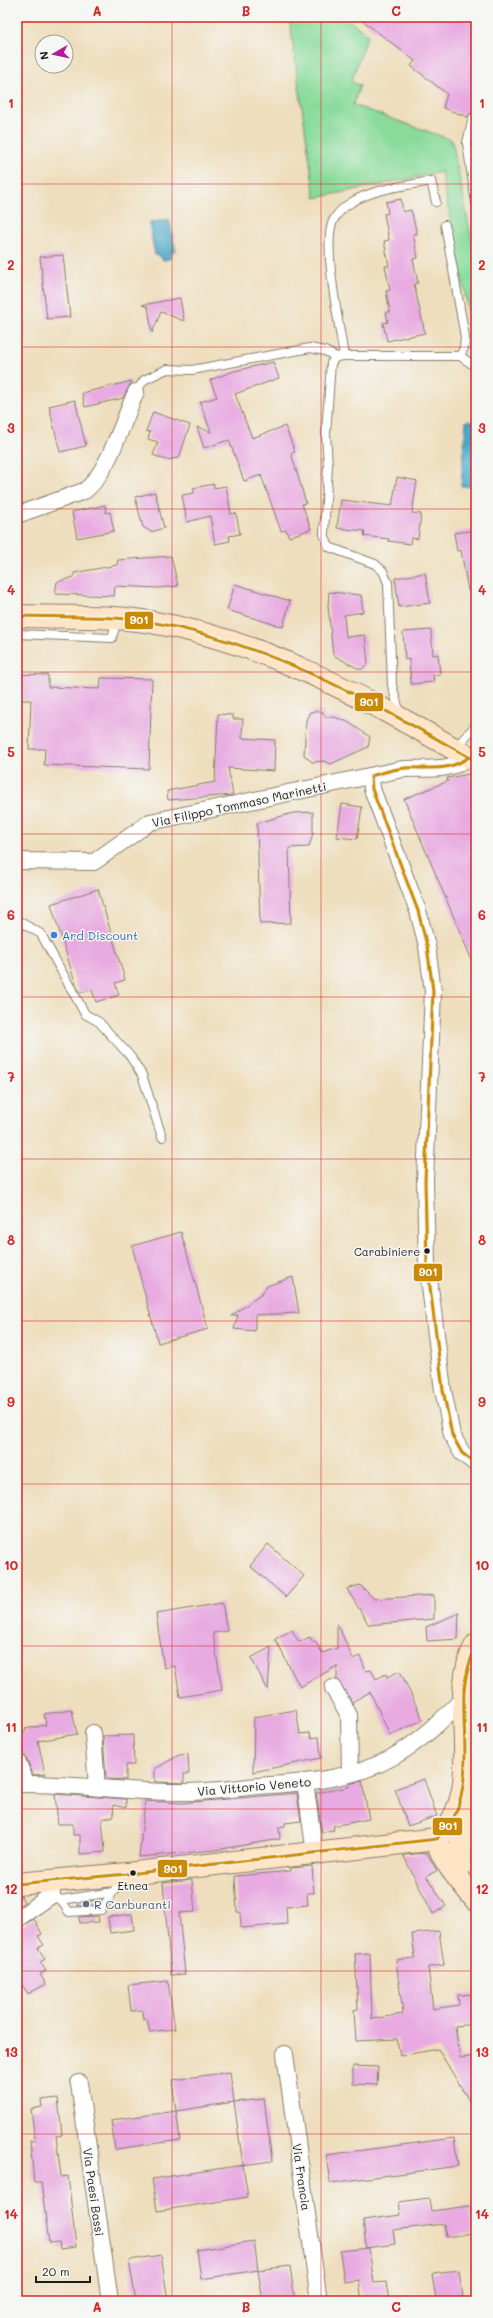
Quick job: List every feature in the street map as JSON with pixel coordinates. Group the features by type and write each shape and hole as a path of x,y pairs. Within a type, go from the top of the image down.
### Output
{"main road":[{"path":"17,616 117,619 149,622 197,632 272,656 332,682 466,756"},
{"path":"17,1884 55,1892 127,1874 315,1854 437,1839 448,1828 458,1812 462,1794 465,1756 465,1696 469,1664 476,1645"},
{"path":"465,1756 471,1799 461,1844 467,1884"},
{"path":"437,1839 450,1847 467,1884"}],"street":[{"path":"17,516 84,491 93,485 101,472 136,392"},
{"name":"Via Filippo Tommaso Marinetti","path":"17,861 94,862 150,822 403,768 445,767 461,764 466,756"},
{"path":"371,776 372,789 418,911 427,946 432,991 425,1181 427,1263 443,1390 452,1435 462,1453 476,1464"},
{"path":"333,1688 349,1715 350,1774"},
{"name":"Via Vittorio Veneto","path":"22,1784 178,1792 305,1782 350,1774 390,1759 421,1740 437,1727 465,1696"},
{"path":"93,1733 97,1787"},
{"path":"17,1761 22,1784"},
{"path":"305,1782 315,1854"},
{"path":"17,1919 55,1892"},
{"name":"Via Francia","path":"284,2054 319,2301"},
{"name":"Via Paesi Bassi","path":"79,2082 110,2301"}],"lane":[{"path":"473,118 467,143 476,204"},
{"path":"340,357 328,246 333,220 342,209 353,201 374,193 431,181 436,202"},
{"path":"445,225 465,337 464,348 460,356"},
{"path":"136,392 144,380 167,369 192,370 310,348 325,351 340,357 460,356 476,367"},
{"path":"340,357 331,363 326,414 328,466 324,534 329,546 375,564 383,570 388,583 392,685 402,720"},
{"path":"17,634 112,638 117,619"},
{"path":"466,756 476,725"},
{"path":"17,920 41,934 85,1014 99,1022 130,1056 142,1075 162,1137"},
{"path":"55,1892 69,1912 101,1910 127,1874"},
{"path":"55,1892 113,1892"}],"green space":[{"path":"289,17 345,17 368,35 351,82 360,85 353,105 452,140 476,262 476,349 441,172 315,198"}],"water":[{"path":"169,219 176,251 173,251 170,259 163,260 158,255 155,255 149,223"},
{"path":"466,421 476,422 476,487 461,486"}],"building":[{"path":"358,17 476,17 476,114 471,113 468,117 443,108 447,94 411,66 415,61"},
{"path":"401,199 403,212 411,210 417,234 413,234 418,258 413,259 418,283 414,284 425,333 387,341 383,323 388,322 386,312 390,312 386,291 390,290 385,266 389,266 384,241 389,240 384,214 388,213 386,202"},
{"path":"63,255 70,317 47,319 40,257"},
{"path":"180,298 184,321 161,312 152,333 148,307 142,305"},
{"path":"273,362 279,378 235,394 252,438 285,426 295,452 291,453 306,503 302,504 311,529 289,537 286,530 281,531 261,475 244,481 229,440 204,448 197,427 211,432 200,402 217,397 210,380 234,371"},
{"path":"132,381 123,398 85,407 82,393"},
{"path":"75,400 86,446 60,452 49,406"},
{"path":"153,412 190,425 179,458 166,460 153,455 158,442 148,439 150,432 146,431"},
{"path":"397,477 417,481 412,513 421,514 418,539 411,538 410,544 388,541 389,539 364,536 365,531 337,528 341,500 392,506"},
{"path":"214,484 214,488 226,486 231,514 236,513 240,534 229,536 230,541 215,544 210,516 187,522 182,495 194,493 193,488"},
{"path":"155,492 164,528 151,532 143,527 135,497"},
{"path":"105,505 106,513 110,512 114,531 77,538 72,512"},
{"path":"476,530 476,591 468,591 461,550 457,551 454,533"},
{"path":"171,556 178,586 159,588 115,586 114,596 55,594 57,582 74,577 74,573 117,565 118,560"},
{"path":"425,573 430,603 399,607 395,578"},
{"path":"235,584 290,601 283,627 227,610"},
{"path":"329,592 361,595 363,612 344,615 346,637 365,635 368,663 361,670 333,655 328,606"},
{"path":"431,630 433,655 438,654 440,674 433,675 434,682 411,684 409,659 405,660 403,632"},
{"path":"17,674 48,675 48,687 100,689 101,678 152,679 149,769 44,765 45,749 29,749 31,700 17,700"},
{"path":"310,712 323,712 325,717 334,717 348,722 370,737 368,747 331,764 324,761 312,762 304,755 306,720"},
{"path":"218,714 233,715 233,719 243,719 242,738 275,740 274,771 228,768 233,795 168,800 167,791 215,782"},
{"path":"469,774 476,792 476,970 404,799 448,781 447,778"},
{"path":"342,804 362,807 357,839 337,837"},
{"path":"313,812 313,833 309,847 289,848 291,923 260,924 257,823 293,813"},
{"path":"98,889 125,980 115,983 119,995 96,1002 92,990 80,993 76,985 51,904"},
{"path":"181,1232 208,1329 158,1343 132,1246"},
{"path":"293,1277 299,1313 255,1315 255,1331 234,1329 238,1315 231,1316 262,1294 267,1286"},
{"path":"268,1544 304,1576 286,1597 250,1566"},
{"path":"360,1585 374,1599 434,1595 434,1619 369,1625 347,1589"},
{"path":"222,1603 227,1631 213,1633 222,1690 180,1697 175,1666 164,1668 156,1614"},
{"path":"459,1613 458,1639 427,1641 426,1627"},
{"path":"337,1623 353,1659 360,1656 366,1671 371,1670 376,1679 386,1674 387,1677 400,1671 423,1720 390,1735 370,1692 352,1702 337,1680 337,1666 300,1687 275,1639 292,1630 299,1642 310,1637 313,1642 315,1641 322,1653 337,1648"},
{"path":"271,1647 268,1690 251,1658"},
{"path":"72,1710 77,1734 38,1741 45,1774 33,1775 26,1757 17,1752 17,1737 25,1732 25,1729 46,1725 44,1714"},
{"path":"296,1710 300,1734 310,1733 311,1738 319,1737 321,1758 253,1772 254,1717"},
{"path":"133,1735 134,1765 126,1765 126,1780 106,1779 103,1736"},
{"path":"188,1754 189,1774 184,1774 184,1783 155,1782 155,1769 179,1755"},
{"path":"424,1779 437,1816 408,1826 395,1789"},
{"path":"362,1781 369,1819 333,1826 334,1830 322,1832 316,1793 349,1787 348,1784"},
{"path":"297,1793 301,1821 285,1823 285,1826 279,1827 280,1839 216,1850 139,1857 145,1801 182,1803"},
{"path":"55,1794 126,1799 126,1808 113,1805 114,1816 102,1819 105,1852 80,1854 80,1835 73,1835 73,1824 58,1824"},
{"path":"427,1853 437,1871 426,1876 446,1906 433,1914 403,1855"},
{"path":"312,1866 314,1893 307,1893 308,1905 286,1907 287,1924 241,1928 240,1912 237,1912 235,1876 291,1871 291,1868"},
{"path":"192,1880 195,1912 179,1913 185,1974 171,1975 163,1883"},
{"path":"17,1896 21,1896 24,1902 17,1907"},
{"path":"97,1900 97,1905 78,1906 78,1903"},
{"path":"132,1914 134,1930 110,1933 108,1917"},
{"path":"98,1916 99,1922 80,1923 79,1917"},
{"path":"34,1919 42,1934 38,1936 44,1945 38,1948 45,1959 40,1962 46,1971 40,1974 46,1984 28,1994 17,1977 17,1928"},
{"path":"439,1931 444,1965 428,1967 433,2009 459,2005 458,1995 476,1994 476,2024 455,2026 460,2058 476,2056 476,2112 438,2049 400,2056 397,2039 356,2041 354,2010 358,2009 355,1954 370,1953 372,2019 403,2014 396,1960 415,1958 412,1934"},
{"path":"168,1981 175,2029 150,2032 147,2019 143,2020 142,2010 131,2011 128,1985"},
{"path":"353,2066 378,2067 377,2085 353,2084"},
{"path":"230,2072 234,2102 176,2111 172,2080"},
{"path":"58,2098 62,2135 56,2136 61,2177 68,2176 76,2247 60,2249 59,2242 49,2243 41,2182 34,2182 30,2141 35,2141 31,2109 42,2107 41,2100"},
{"path":"264,2099 272,2161 243,2165 234,2102"},
{"path":"176,2111 180,2140 115,2149 111,2120"},
{"path":"454,2138 458,2166 330,2183 326,2155"},
{"path":"243,2165 248,2197 157,2211 152,2179"},
{"path":"429,2198 431,2211 470,2206 473,2233 446,2237 444,2224 393,2230 395,2244 366,2248 363,2220 401,2215 399,2202"},
{"path":"254,2241 258,2270 201,2279 197,2250"},
{"path":"369,2248 374,2283 386,2282 389,2301 362,2301 359,2280 344,2282 340,2251"},
{"path":"161,2255 168,2301 136,2301 129,2260"},
{"path":"290,2266 295,2301 263,2301 258,2270"},
{"path":"459,2270 463,2297 436,2301 432,2273"}],"transit line":[{"name":"901","path":"17,616 100,617 150,622 194,631 236,644 278,659 319,677 359,697 476,761"},
{"name":"901","path":"469,757 461,762 446,767 405,768 371,776 372,789 418,911 427,946 433,991 425,1181 427,1263 443,1390 452,1435 462,1453 476,1464"},
{"name":"901","path":"17,1884 127,1874 437,1839 454,1817 460,1802 465,1771 465,1680 476,1645"}],"place":[{"name":"Ard Discount","path":"54,935"},
{"name":"Carabiniere","path":"427,1251"},
{"name":"Etnea","path":"133,1873"},
{"name":"R Carburanti","path":"86,1904"}]}
